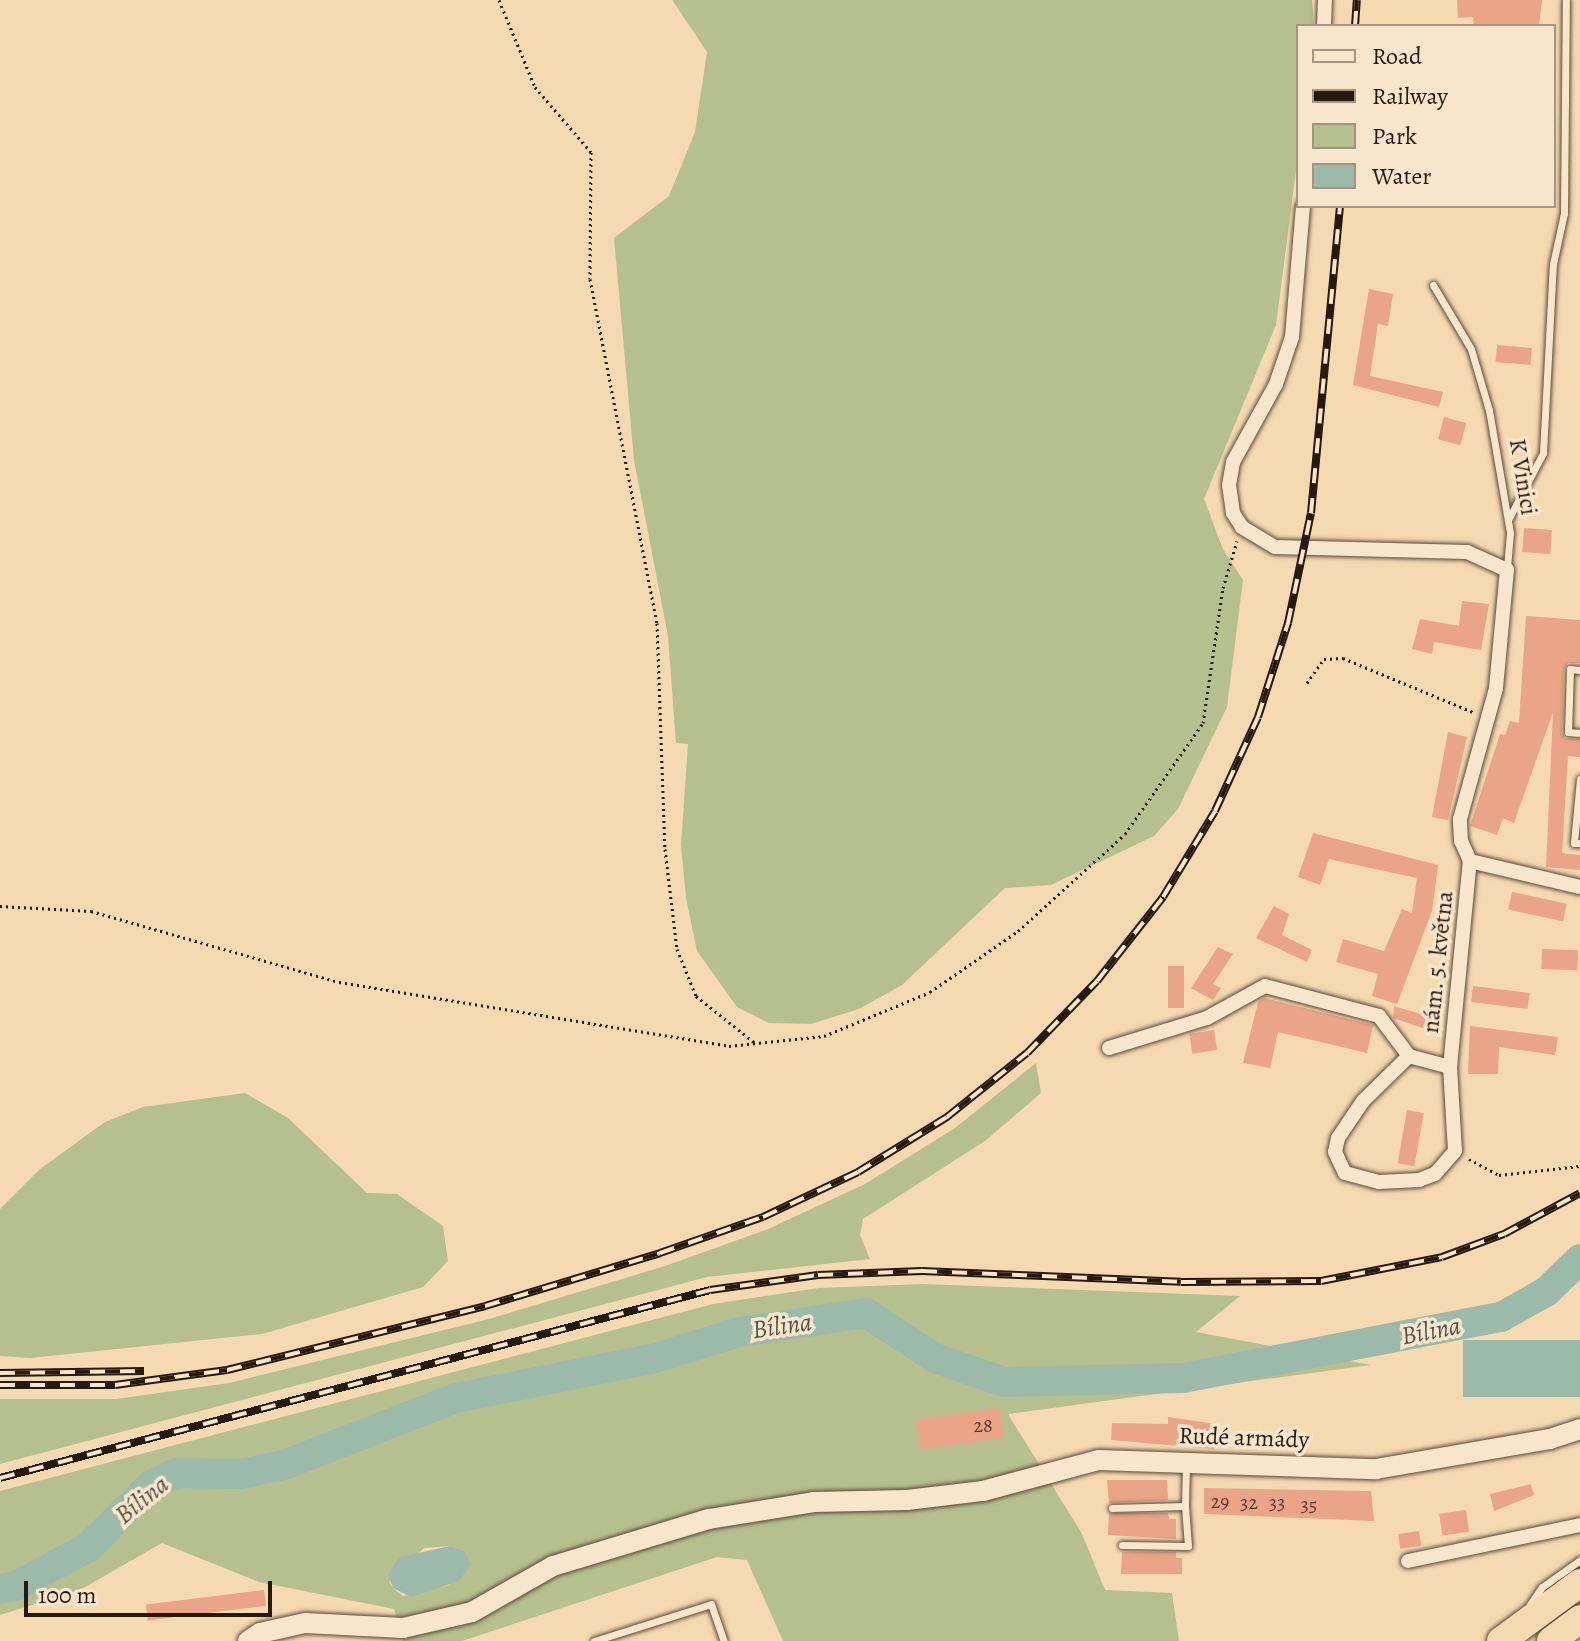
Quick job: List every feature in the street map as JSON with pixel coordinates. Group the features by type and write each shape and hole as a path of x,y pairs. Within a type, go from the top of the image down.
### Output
{"highway":[{"path":"1507,1637 1580,1583"},
{"path":"1551,1641 1580,1619"}],"street":[{"path":"1324,24 1325,0"},
{"path":"1303,208 1292,337 1276,384 1233,462 1229,501 1242,527 1275,547 1467,552 1507,570"},
{"name":"K Vinici","path":"1496,688 1507,570"},
{"name":"nám. 5. května","path":"1409,1056 1363,1101 1338,1138 1337,1160 1353,1177 1397,1183 1435,1174 1455,1151 1450,1067 1470,861 1461,841 1460,819 1496,688"},
{"name":"nám. 5. května","path":"1470,861 1580,887"},
{"name":"nám. 5. května","path":"1109,1048 1207,1018 1265,986 1379,1016 1409,1056 1450,1067"},
{"name":"Rudé armády","path":"248,1641 260,1633 305,1623 403,1628 472,1612 553,1566 709,1519 814,1502 907,1500 983,1491 1099,1460 1376,1469 1550,1439 1580,1429"},
{"path":"1408,1561 1580,1525"}],"lane":[{"path":"1508,520 1543,453 1553,264 1564,213 1566,0"},
{"name":"K Vinici","path":"1433,285 1471,349 1489,410 1508,520 1507,570"},
{"path":"1580,670 1570,669 1568,732 1580,733"},
{"path":"1580,779 1574,843 1580,843"},
{"path":"1122,1545 1188,1546 1186,1462"},
{"path":"1112,1508 1185,1506"},
{"path":"1507,1637 1542,1587 1580,1560"},
{"path":"594,1641 711,1604 724,1641"}],"path":[{"path":"499,0 535,87 591,152 590,279 657,623 665,849 677,949 696,996 755,1043"},
{"path":"2,906 91,911 339,982 729,1046 824,1036 930,992 1018,931 1125,834 1203,723 1223,588 1242,527"},
{"path":"1307,683 1324,659 1343,658 1488,719"},
{"path":"1455,1151 1499,1175 1580,1166"}],"green space":[{"path":"672,0 1312,0 1314,24 1296,24 1296,170 1276,325 1204,499 1223,549 1243,580 1227,707 1178,809 1154,836 1051,885 1005,888 902,985 859,1009 811,1024 769,1023 737,1007 697,951 686,898 681,845 688,744 676,743 668,636 634,460 614,238 669,196 695,132 707,52"},
{"path":"1036,1063 1041,1093 985,1141 863,1219 860,1235 870,1259 707,1277 0,1464 0,1399 116,1399 229,1383 489,1319 665,1266 768,1229 865,1184 955,1128"},
{"path":"245,1093 288,1118 367,1193 397,1194 443,1226 448,1261 423,1287 262,1334 30,1358 0,1356 0,1209 40,1169 105,1122 143,1107"},
{"path":"922,1284 1240,1296 1196,1332 1371,1365 1008,1414 1081,1532 1105,1590 1172,1593 1179,1641 783,1641 747,1560 717,1557 462,1641 403,1641 394,1609 259,1582 162,1543 80,1590 0,1615 0,1491 713,1304 819,1288","holes":["450,1546 464,1550 449,1585 403,1596 389,1582 424,1548"]}],"water":[{"path":"1463,1340 1580,1340 1580,1397 1463,1397"},
{"path":"450,1546 464,1550 471,1564 459,1581 411,1597 393,1588 388,1575 400,1557"}],"building":[{"path":"1457,0 1542,0 1539,24 1474,24 1473,17 1458,18"},
{"path":"1369,289 1393,294 1388,326 1378,324 1370,376 1443,392 1439,407 1353,385"},
{"path":"1497,345 1532,348 1530,365 1496,362"},
{"path":"1444,417 1466,423 1460,445 1438,439"},
{"path":"1524,528 1552,530 1550,554 1522,552"},
{"path":"1462,601 1489,604 1481,650 1434,642 1432,654 1412,649 1420,619 1459,626"},
{"path":"1526,616 1580,620 1580,663 1568,663 1564,669 1562,732 1565,738 1580,739 1580,757 1568,756 1562,853 1580,855 1580,870 1546,867 1553,712 1514,823 1503,818 1497,835 1470,826 1500,734 1505,735 1510,721 1519,723"},
{"path":"1448,732 1467,737 1448,820 1432,817"},
{"path":"1313,833 1438,865 1432,911 1397,1004 1372,996 1378,974 1336,962 1343,939 1384,951 1402,909 1412,913 1417,878 1329,859 1320,885 1298,877"},
{"path":"1512,892 1567,904 1563,921 1508,910"},
{"path":"1274,906 1289,914 1282,935 1312,950 1307,962 1256,938"},
{"path":"1218,947 1233,954 1213,984 1221,988 1213,1000 1191,988"},
{"path":"1542,949 1578,950 1577,970 1541,969"},
{"path":"1168,966 1184,966 1184,1008 1168,1008"},
{"path":"1473,986 1530,993 1528,1009 1471,1002"},
{"path":"1264,998 1373,1025 1367,1053 1278,1032 1270,1068 1243,1063 1258,1002"},
{"path":"1394,1006 1430,1017 1426,1029 1393,1018"},
{"path":"1470,1026 1558,1037 1555,1055 1499,1047 1498,1074 1468,1074"},
{"path":"1214,1030 1217,1050 1192,1054 1189,1034"},
{"path":"1407,1110 1424,1113 1414,1166 1398,1163"},
{"path":"1000,1408 1004,1438 920,1450 916,1420"},
{"path":"1168,1417 1216,1424 1214,1449 1111,1440 1112,1423 1168,1424"},
{"path":"1107,1480 1167,1480 1168,1500 1109,1503"},
{"path":"1531,1484 1534,1495 1494,1511 1490,1494"},
{"path":"1204,1488 1371,1491 1374,1521 1204,1514"},
{"path":"1466,1510 1469,1532 1442,1536 1439,1514"},
{"path":"1109,1513 1168,1513 1169,1519 1176,1519 1176,1539 1108,1535"},
{"path":"1419,1531 1421,1546 1400,1549 1398,1534"},
{"path":"1122,1552 1176,1552 1176,1558 1182,1558 1182,1574 1121,1574"},
{"path":"264,1590 266,1606 148,1620 146,1605"}],"waterway":[{"name":"Bílina","path":"0,1589 16,1586 87,1548 151,1485 176,1473 240,1474 284,1465 456,1398 652,1359 739,1332 866,1313 935,1358 1004,1382 1183,1378 1501,1317 1546,1292 1580,1259"}],"railway":[{"path":"1355,24 1357,0"},
{"path":"0,1385 115,1385 227,1370 485,1306 660,1253 763,1217 858,1172 947,1117 1027,1053 1097,981 1163,897 1215,811 1258,717 1288,623 1311,513 1340,208"},
{"path":"0,1478 710,1290 818,1275 922,1271 1181,1282 1321,1281 1442,1257 1504,1234 1580,1193"},
{"path":"0,1373 144,1371"}]}
